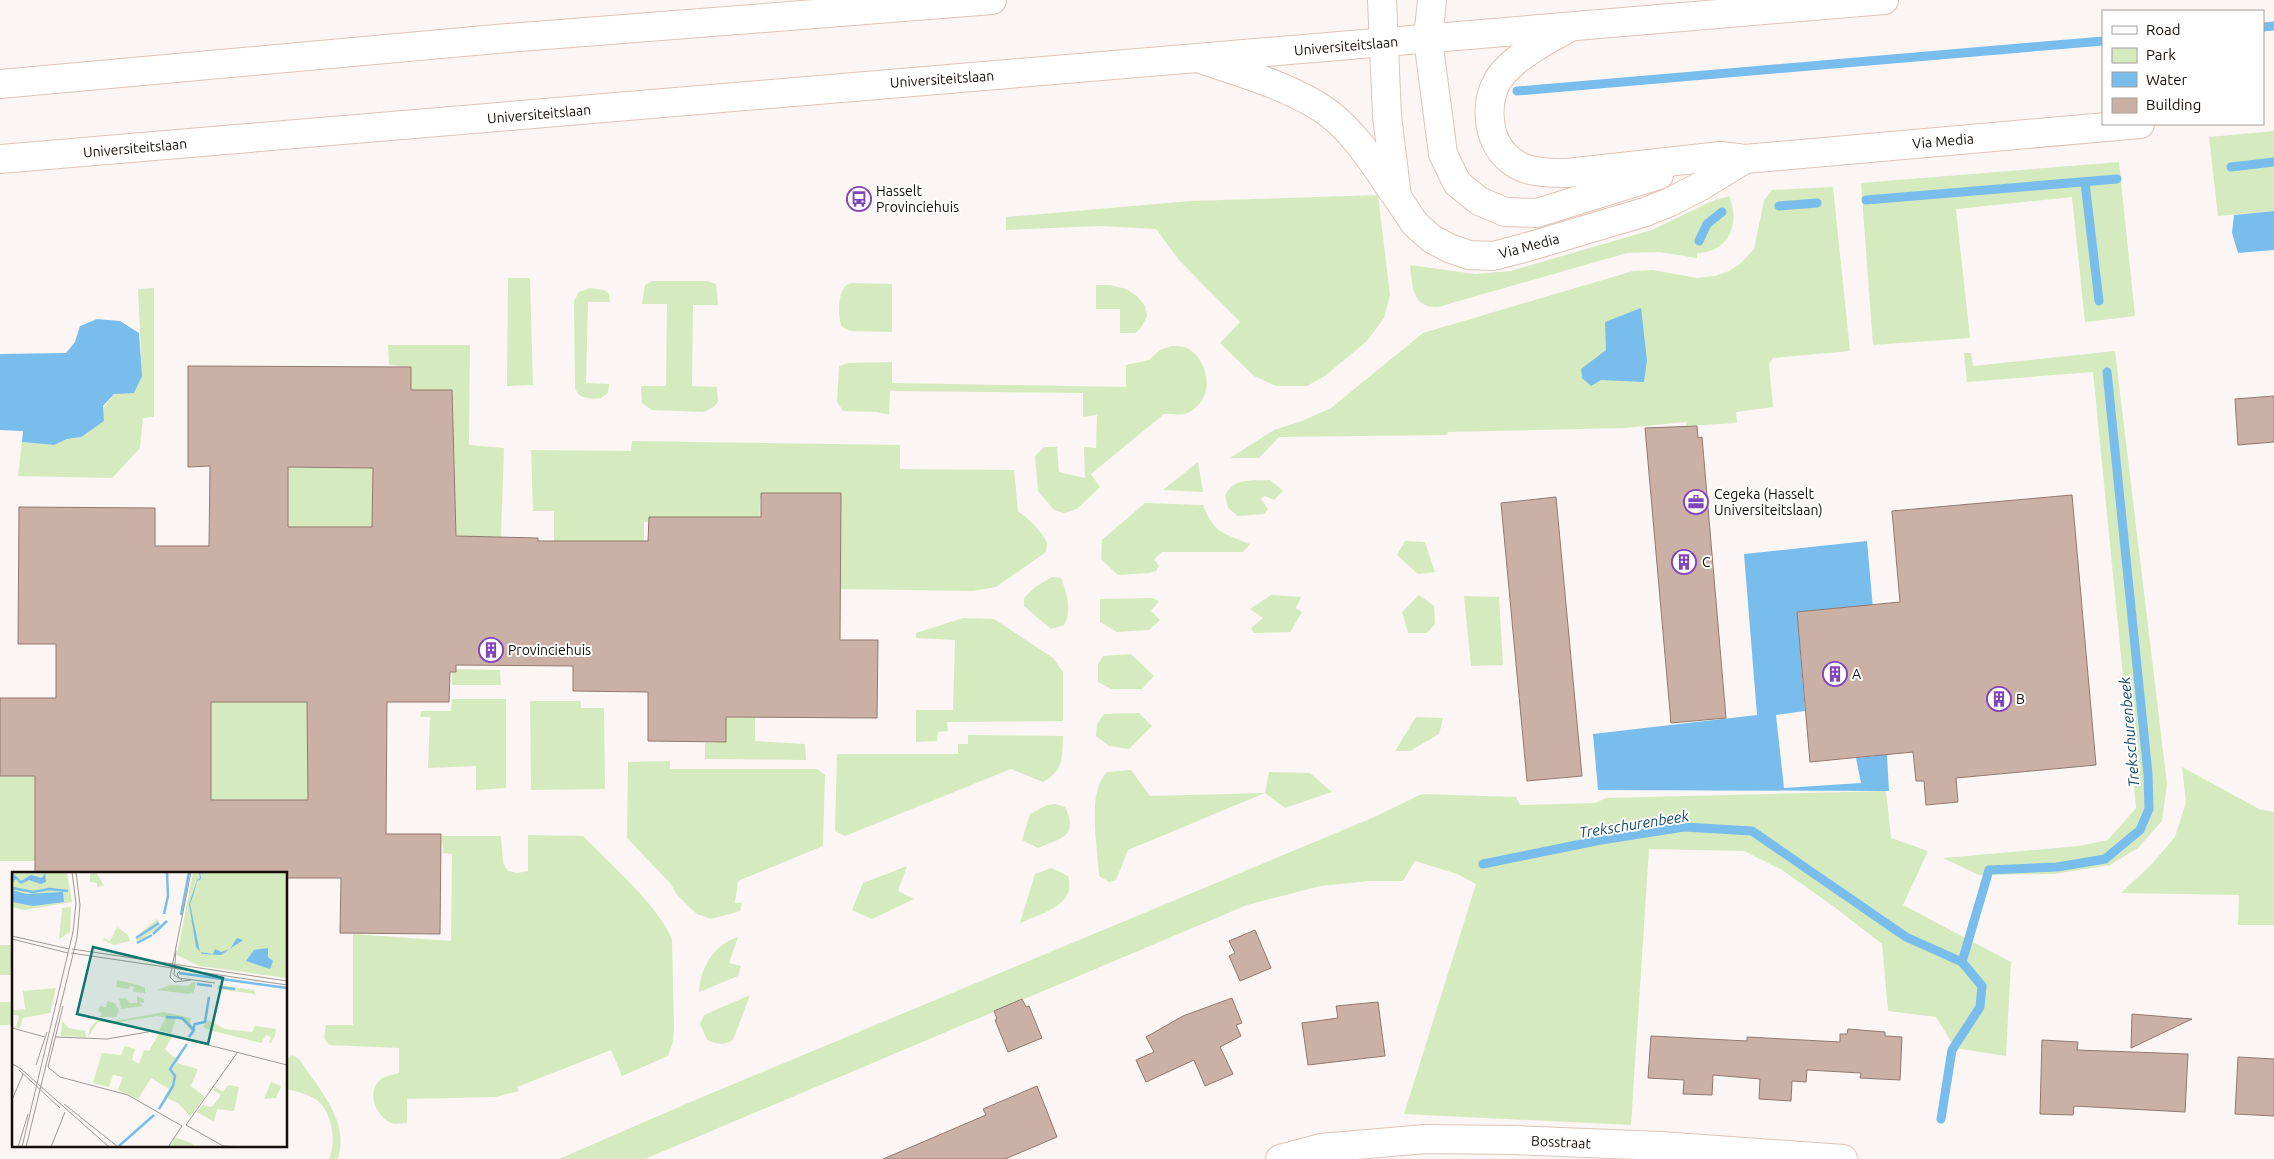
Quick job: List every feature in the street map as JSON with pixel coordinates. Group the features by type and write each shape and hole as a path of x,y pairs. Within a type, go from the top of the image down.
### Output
{"main road":[{"path":"0,84 496,39 992,0"},
{"name":"Via Media","path":"1382,0 1387,116 1397,197 1415,224 1432,239 1449,248 1469,255 1493,256 1645,212 1701,186 1733,158"},
{"name":"Via Media","path":"1432,0 1428,39 1443,154 1458,182 1479,201 1504,212 1537,213 1733,158"},
{"name":"Universiteitslaan","path":"0,159 1884,0"},
{"name":"Via Media","path":"1570,27 1519,58 1503,73 1491,92 1490,127 1499,148 1509,160 1524,168 1542,173 1567,173 2128,125"},
{"path":"1201,59 1282,88 1320,106 1352,135 1397,197"},
{"name":"Bosstraat","path":"1280,1159 1321,1148 1436,1139 1513,1140 1651,1146 1843,1159"}],"green space":[{"path":"2274,131 2274,211 2218,216 2209,137"},
{"path":"2119,162 2135,316 2085,322 2072,197 1956,209 1970,338 1873,345 1861,183"},
{"path":"1833,187 1850,351 1773,358 1769,364 1773,407 1736,412 1737,423 1686,426 1686,422 1626,428 1448,432 1447,435 1279,437 1259,458 1230,458 1274,430 1302,421 1331,408 1423,333 1633,271 1653,270 1697,278 1715,276 1729,271 1740,264 1754,249 1764,201 1772,190"},
{"path":"1378,195 1390,295 1384,318 1367,341 1325,376 1307,386 1276,386 1254,376 1220,343 1240,322 1179,260 1156,229 1099,226 1006,230 1006,217 1190,201"},
{"path":"1729,196 1734,216 1730,234 1717,248 1708,252 1697,253 1697,258 1659,252 1627,253 1438,307 1429,307 1423,304 1415,294 1410,265 1475,274 1510,271 1652,230 1712,201"},
{"path":"508,278 530,278 533,385 507,386"},
{"path":"652,281 707,281 716,284 718,305 693,305 692,386 717,387 718,401 714,407 704,412 652,410 642,403 641,386 666,386 667,304 642,304 645,285"},
{"path":"851,283 892,284 892,332 850,331 842,327 839,316 839,302 846,285"},
{"path":"1096,285 1110,285 1126,289 1137,296 1145,306 1147,316 1141,328 1135,333 1120,333 1120,309 1096,309"},
{"path":"154,288 154,417 143,418 140,448 112,478 18,476 22,442 54,445 67,439 81,437 114,394 141,353 138,289"},
{"path":"590,288 604,290 609,294 610,302 588,302 586,383 609,384 608,393 601,398 593,399 582,397 575,388 574,301 579,292"},
{"path":"388,345 470,345 469,445 504,448 500,566 457,566 452,391 411,390 411,367 389,365"},
{"path":"1171,346 1187,348 1200,360 1204,368 1207,386 1201,403 1186,413 1164,414 1091,474 1100,487 1077,509 1064,513 1054,510 1038,491 1035,456 1044,447 1057,447 1059,472 1085,478 1084,447 1096,448 1097,415 1083,417 1083,393 890,391 889,415 877,412 843,411 837,402 839,366 848,363 892,362 892,383 1126,387 1126,365 1149,360 1160,350"},
{"path":"2115,351 2167,784 2162,821 2138,848 2110,865 2054,874 1979,875 1943,858 2079,846 2108,840 2136,808 2093,372 1967,382 1964,353 1971,353 1973,366"},
{"path":"632,441 900,445 900,469 1014,470 1018,512 1030,521 1043,535 1047,543 1046,552 996,587 973,591 840,589 841,499 760,498 759,558 725,523 644,522 644,549 554,549 554,511 533,511 531,450 631,451"},
{"path":"1198,462 1203,492 1163,490"},
{"path":"288,467 373,468 372,527 288,527"},
{"path":"1250,480 1270,480 1283,491 1274,500 1265,496 1261,499 1268,509 1264,514 1238,516 1228,508 1225,495 1234,485"},
{"path":"1145,503 1203,505 1211,522 1216,527 1250,544 1243,552 1162,552 1154,559 1159,566 1156,571 1118,575 1101,559 1102,540"},
{"path":"1405,541 1425,542 1435,572 1418,574 1397,555"},
{"path":"1052,577 1061,578 1067,596 1068,614 1064,625 1051,629 1024,606 1024,598 1035,587"},
{"path":"1271,595 1301,597 1296,608 1302,612 1290,632 1254,633 1251,628 1263,618 1250,609"},
{"path":"1419,595 1434,606 1435,624 1427,633 1408,633 1402,612"},
{"path":"1464,596 1499,597 1503,665 1471,666"},
{"path":"1152,598 1159,601 1151,611 1160,620 1149,630 1117,632 1100,622 1100,599"},
{"path":"963,618 994,619 1053,658 1063,672 1063,721 947,722 948,731 938,732 937,741 916,742 916,710 953,710 955,640 916,638 916,633"},
{"path":"1131,654 1154,676 1142,689 1111,689 1098,682 1098,664 1103,656"},
{"path":"452,669 500,670 501,685 452,685"},
{"path":"452,699 506,699 506,788 476,790 476,766 428,768 430,717 420,717 421,711 451,711"},
{"path":"530,701 581,701 581,708 604,708 605,789 531,790"},
{"path":"211,702 307,702 308,800 211,800"},
{"path":"1139,713 1152,726 1129,749 1109,746 1096,736 1097,724 1104,714"},
{"path":"726,717 755,718 755,741 805,744 806,760 705,759 705,743 726,742"},
{"path":"1416,717 1443,718 1439,734 1410,751 1395,751"},
{"path":"968,735 1063,736 1060,763 1055,773 1043,782 1011,769 845,836 835,831 837,754 958,754 958,744 968,744"},
{"path":"670,761 670,769 817,769 825,775 823,846 738,881 735,903 742,903 740,911 711,919 697,914 678,896 670,883 627,838 628,762"},
{"path":"2182,767 2259,809 2274,812 2274,925 2238,925 2239,895 2121,893 2151,865 2175,837 2186,802"},
{"path":"1131,770 1150,796 1265,793 1128,850 1116,880 1109,882 1099,876 1095,821 1097,793 1101,781 1107,772"},
{"path":"1269,772 1310,773 1332,792 1285,808 1265,793"},
{"path":"0,776 35,776 35,861 0,861"},
{"path":"1886,791 1891,838 1928,851 1903,905 2011,962 2006,1056 1955,1048 1936,1017 1888,1011 1882,944 1782,870 1744,851 1649,849 1631,1125 1404,1114 1476,884 1457,874 1415,861 1403,881 1370,881 1320,886 1247,905 645,1159 559,1159 688,1103 1372,818 1422,794 1516,797 1520,805 1595,803 1606,798"},
{"path":"1056,804 1065,807 1069,817 1069,830 1066,835 1038,848 1022,840 1030,814 1047,805"},
{"path":"528,835 583,836 646,900 666,927 672,940 674,1028 673,1042 668,1056 622,1076 611,1050 517,1087 519,1091 496,1097 407,1099 407,1123 395,1124 389,1122 379,1113 373,1094 380,1080 399,1073 399,1048 329,1045 324,1038 326,1025 353,1025 353,934 451,941 452,854 443,853 442,836 501,836 503,863 508,871 517,873 528,871"},
{"path":"907,866 898,891 914,899 872,919 852,910 863,883"},
{"path":"1052,868 1068,876 1069,886 1067,895 1047,912 1020,923 1035,874"},
{"path":"738,937 729,963 741,966 738,976 699,992 700,982 710,958 722,945"},
{"path":"0,945 12,945 12,975 0,975"},
{"path":"750,995 733,1040 720,1044 707,1040 700,1024 704,1015"},
{"path":"0,1002 12,1002 12,1025 0,1025"},
{"path":"292,1055 299,1059 323,1094 336,1118 340,1131 341,1145 338,1159 329,1159 333,1139 329,1117 322,1105 310,1096 288,1090 288,1058"}],"water":[{"path":"2274,211 2274,250 2238,253 2232,233 2234,215"},
{"path":"1641,308 1647,360 1644,382 1601,380 1591,386 1582,378 1581,369 1606,350 1605,322"},
{"path":"97,319 120,321 139,333 142,376 134,393 114,394 103,406 104,421 81,437 67,439 54,445 22,442 23,431 0,430 0,354 66,353 75,342 80,326"},
{"path":"1867,541 1873,609 1863,606 1797,612 1805,711 1776,715 1784,788 1861,783 1856,758 1876,756 1875,740 1886,738 1889,791 1598,790 1593,734 1757,715 1744,554"}],"building":[{"name":"Provinciehuis","path":"188,366 411,367 411,390 452,390 456,536 538,538 538,541 648,541 649,517 761,517 761,493 841,493 840,640 878,640 877,718 726,717 726,742 648,741 648,692 573,691 573,666 456,665 456,672 450,672 449,702 387,702 386,834 441,834 440,934 340,933 341,878 288,878 288,872 35,872 35,776 0,776 0,698 56,698 56,644 18,644 19,507 155,508 155,546 209,546 210,466 188,467","holes":["288,467 373,468 372,527 288,527","211,702 307,702 308,800 211,800"]},
{"path":"2274,396 2274,442 2238,445 2235,399"},
{"name":"C","path":"1697,426 1698,438 1702,437 1726,718 1671,723 1645,428"},
{"name":"B","path":"2072,495 2096,765 1956,778 1958,802 1926,805 1924,781 1916,781 1913,752 1810,762 1797,612 1900,602 1892,511"},
{"path":"1556,497 1582,776 1527,781 1501,503"},
{"path":"1255,930 1271,968 1240,981 1229,956 1235,953 1229,941"},
{"path":"1232,998 1242,1023 1236,1025 1241,1036 1220,1047 1233,1074 1205,1086 1194,1060 1146,1082 1136,1060 1154,1052 1146,1037 1183,1016"},
{"path":"1022,999 1026,1007 1029,1006 1042,1038 1008,1052 995,1020 997,1019 994,1011"},
{"path":"1378,1002 1385,1056 1308,1065 1302,1023 1338,1018 1336,1006"},
{"path":"2132,1014 2192,1019 2131,1048"},
{"path":"1848,1029 1885,1032 1885,1036 1902,1037 1900,1080 1860,1078 1861,1073 1807,1070 1806,1082 1792,1081 1791,1101 1759,1099 1760,1079 1713,1075 1712,1095 1683,1094 1684,1080 1648,1078 1651,1036 1747,1041 1747,1037 1840,1042 1840,1034 1847,1034"},
{"path":"2042,1040 2078,1042 2077,1050 2188,1054 2185,1112 2074,1106 2073,1115 2040,1114"},
{"path":"2238,1057 2274,1059 2274,1116 2235,1114"},
{"path":"1037,1086 1057,1137 1005,1159 883,1159 986,1115 983,1109"}],"waterway":[{"path":"2264,27 2274,26"},
{"path":"1517,91 2102,41"},
{"name":"Trekschurenbeek","path":"2231,167 2274,162"},
{"path":"1866,200 2117,179"},
{"name":"Trekschurenbeek","path":"2085,183 2099,301"},
{"path":"1779,206 1817,203"},
{"path":"1699,241 1707,224 1722,212"},
{"name":"Trekschurenbeek","path":"1962,962 1989,870 2057,867 2105,859 2140,830 2149,809 2148,774 2107,372"},
{"name":"Trekschurenbeek","path":"1483,864 1601,840 1684,827 1752,831 1906,937 1962,962 1982,986 1980,1007 1952,1050 1941,1119"}],"place":[{"name":"Hasselt Provinciehuis","path":"859,199"},
{"name":"Cegeka (Hasselt Universiteitslaan)","path":"1696,502"},
{"name":"C","path":"1684,562"},
{"name":"Provinciehuis","path":"491,650"},
{"name":"A","path":"1835,674"},
{"name":"B","path":"1999,699"}]}
